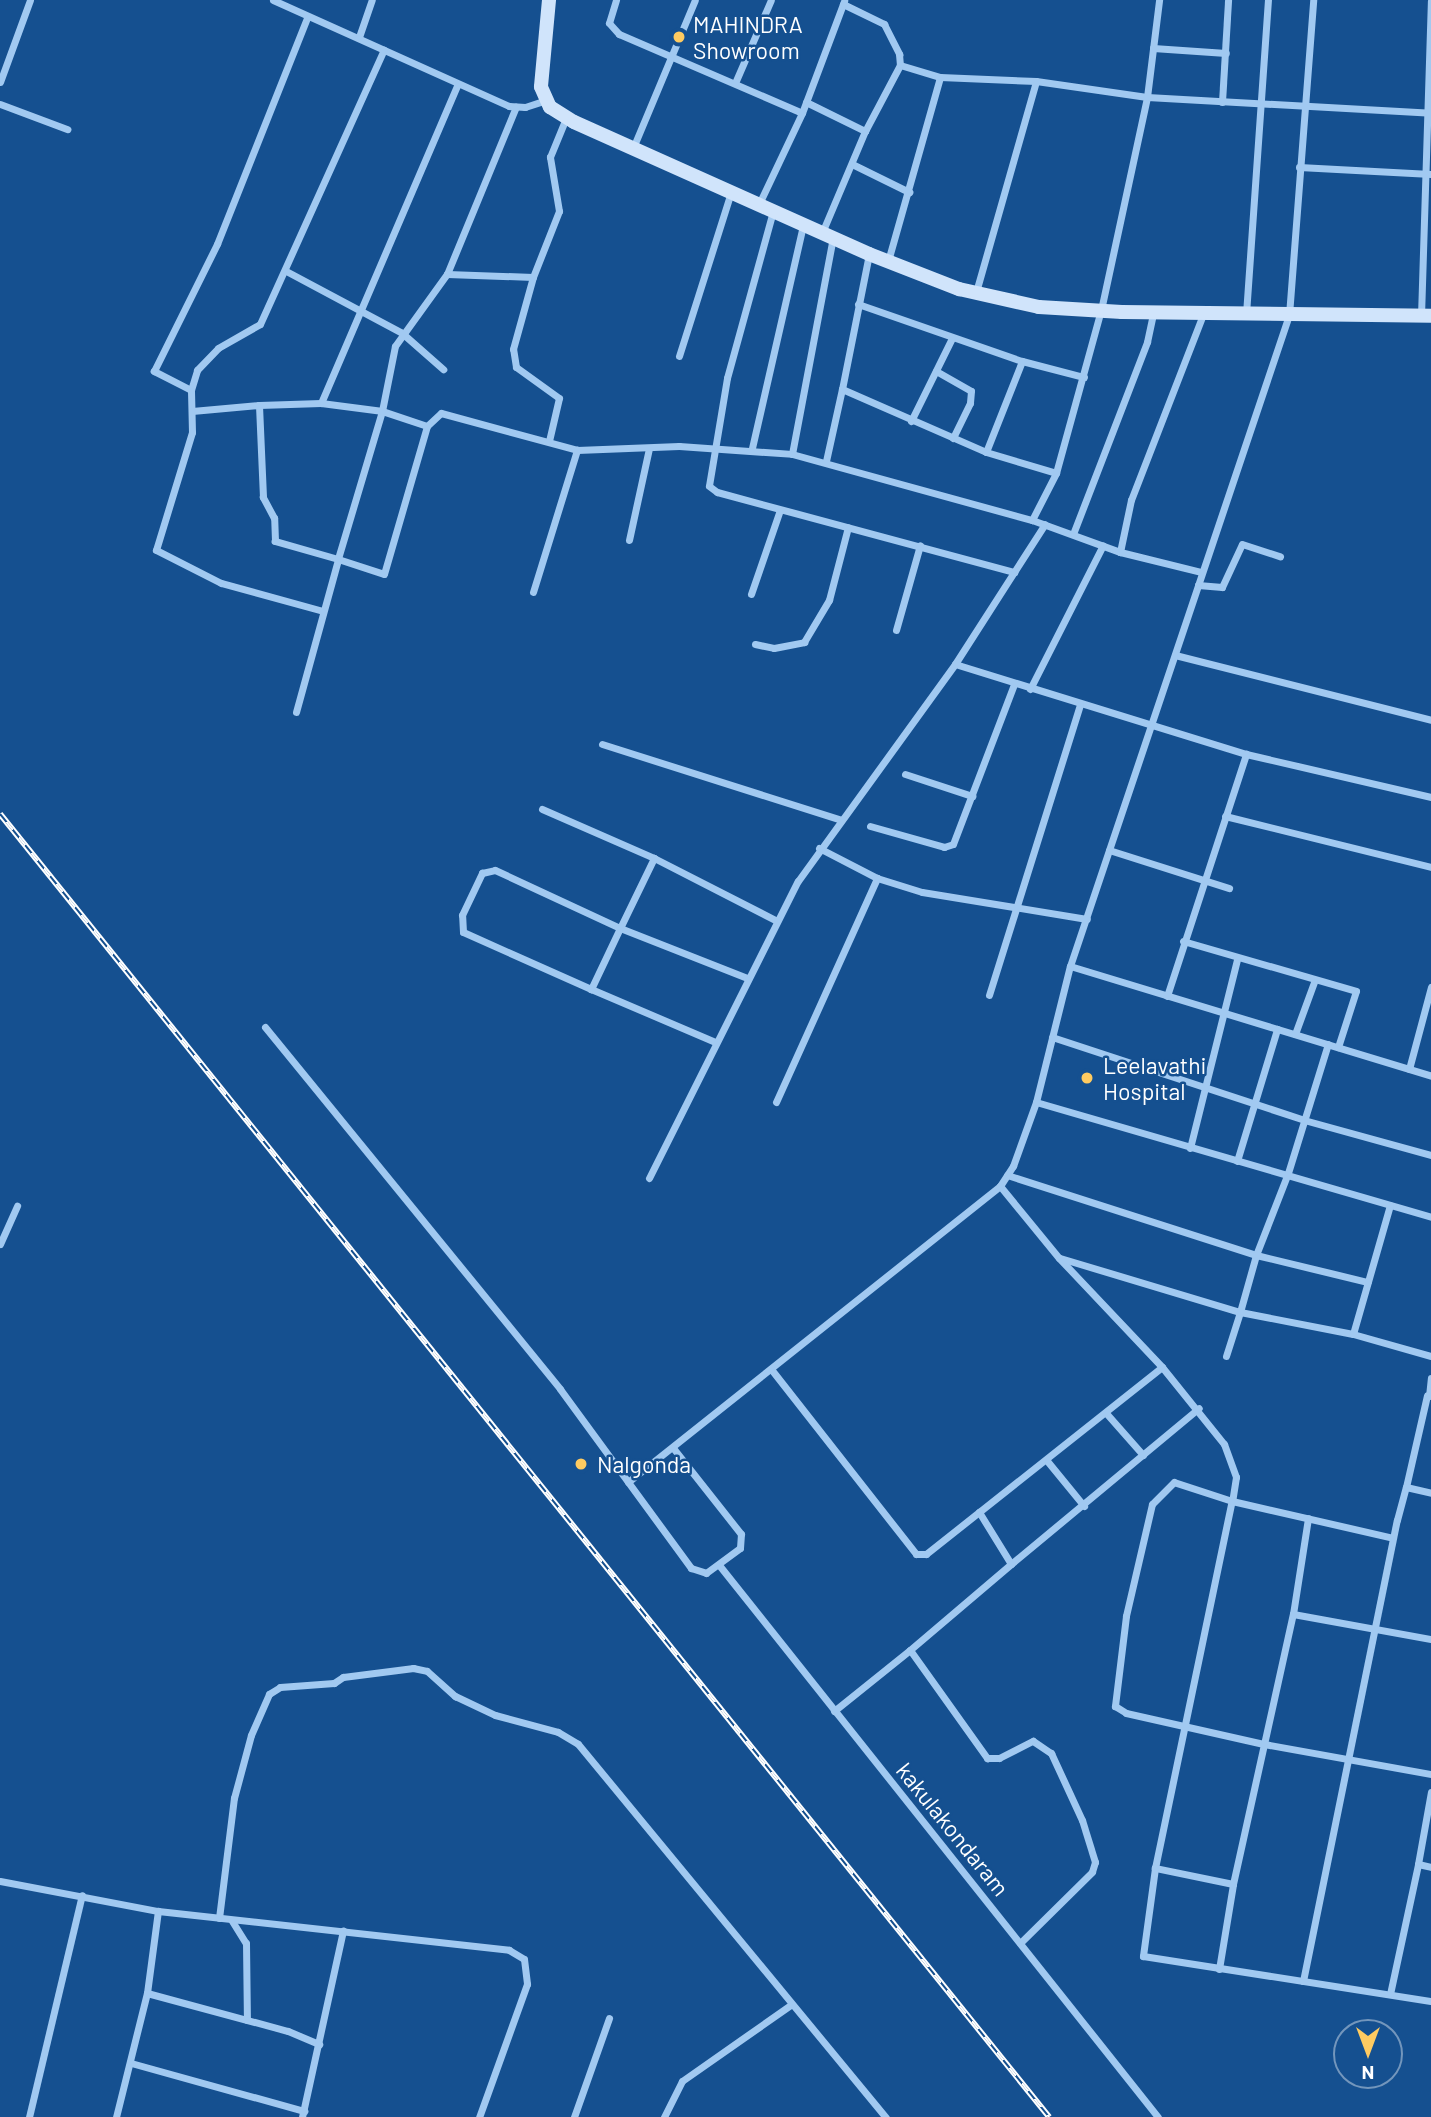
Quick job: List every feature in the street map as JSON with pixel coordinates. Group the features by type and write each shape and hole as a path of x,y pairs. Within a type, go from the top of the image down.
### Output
{"street":[{"path":"0,82 30,0"},
{"path":"359,37 372,0"},
{"path":"549,0 541,87 547,100 567,117 888,262 976,293 1039,307 1153,312 1426,316 1431,1"},
{"path":"616,0 610,16 613,29 670,58 802,113"},
{"path":"633,148 695,0"},
{"path":"735,83 771,0"},
{"path":"1032,520 1056,473 1101,310 1147,97 1159,0"},
{"path":"1222,103 1228,0"},
{"path":"1246,314 1268,0"},
{"path":"628,1482 1000,1186 1007,1175 1035,1102 1070,966 1289,315 1313,0"},
{"path":"277,1 307,18 359,37 457,86 516,107 547,100"},
{"path":"758,205 802,113 844,2 884,24 900,65 864,131 827,236 792,454"},
{"path":"191,390 154,371 217,244 307,18"},
{"path":"1153,48 1226,53"},
{"path":"323,611 221,583 156,550 192,432 191,390 197,370 218,348 260,324 384,50"},
{"path":"900,65 940,77 1035,81 1147,97 1222,103 1305,103 1429,113"},
{"path":"888,262 940,77"},
{"path":"976,293 1035,81"},
{"path":"321,403 457,86"},
{"path":"806,103 864,131"},
{"path":"0,104 67,129"},
{"path":"296,712 382,411 395,346 447,274 516,107"},
{"path":"548,441 559,398 512,361 533,277 559,211 550,157 567,117"},
{"path":"852,164 909,192"},
{"path":"1299,167 1428,174"},
{"path":"679,356 731,192"},
{"path":"773,211 736,338 712,447 708,482 713,490 1014,572"},
{"path":"751,448 803,225"},
{"path":"826,461 869,254"},
{"path":"286,271 402,333 443,369"},
{"path":"447,274 533,277"},
{"path":"858,304 1022,361 1084,377"},
{"path":"1073,534 1147,342 1153,312"},
{"path":"1120,552 1131,500 1203,313"},
{"path":"911,421 952,338"},
{"path":"986,452 1022,361"},
{"path":"936,371 966,387 972,396 953,438"},
{"path":"842,389 986,452 1056,473"},
{"path":"192,411 321,403 382,411 427,426"},
{"path":"259,405 263,497 274,518 275,541 384,574 427,426 441,412 577,450 751,448 826,461 1045,524 1120,552 1201,572"},
{"path":"629,540 649,448"},
{"path":"533,592 577,450"},
{"path":"751,594 780,510"},
{"path":"649,1178 747,978 818,848 955,664 1045,524"},
{"path":"755,644 774,648 804,642 829,600 848,527"},
{"path":"1198,585 1222,587 1241,544 1280,556"},
{"path":"896,630 920,545"},
{"path":"1030,689 1102,545"},
{"path":"1175,655 1431,720"},
{"path":"955,664 1080,705 1246,754 1431,797"},
{"path":"870,826 948,846 957,837 1014,684"},
{"path":"989,995 1080,705"},
{"path":"602,744 841,820"},
{"path":"1167,996 1246,754"},
{"path":"905,774 971,796"},
{"path":"542,809 654,858 777,921"},
{"path":"1225,816 1431,867"},
{"path":"818,848 877,878 922,892 1018,905 1087,919"},
{"path":"1110,850 1229,888"},
{"path":"591,989 654,858"},
{"path":"715,1042 468,936 461,925 467,902 482,873 495,870 620,928 747,978"},
{"path":"776,1102 877,878"},
{"path":"1183,941 1314,982 1356,991 1338,1047"},
{"path":"1190,1148 1221,1012 1237,958"},
{"path":"1070,966 1431,1076"},
{"path":"1295,1034 1314,982"},
{"path":"1409,1069 1428,1011 1431,987"},
{"path":"265,1027 560,1389 691,1568 706,1573 740,1548 741,1534 673,1448"},
{"path":"1237,1161 1277,1029"},
{"path":"1052,1037 1304,1120 1431,1155"},
{"path":"1226,1356 1231,1350 1256,1255 1288,1173 1328,1044"},
{"path":"1035,1102 1190,1148 1288,1173 1431,1217"},
{"path":"1007,1175 1256,1255 1368,1282"},
{"path":"1000,1186 1059,1258 1199,1408 1233,1466 1232,1501 1182,1726 1155,1868 1143,1956 1431,2000"},
{"path":"1353,1334 1390,1205"},
{"path":"0,1244 17,1206"},
{"path":"1059,1258 1240,1312 1353,1334 1431,1356"},
{"path":"771,1369 916,1555 926,1554 1048,1462 1162,1367"},
{"path":"1303,1982 1392,1538 1431,1378"},
{"path":"834,1711 1199,1408"},
{"path":"1106,1413 1143,1455"},
{"path":"1048,1462 1084,1506"},
{"path":"1392,1538 1232,1501 1174,1482 1152,1504 1142,1539 1115,1706 1126,1713 1264,1744 1431,1774"},
{"path":"1406,1488 1431,1493"},
{"path":"979,1512 1011,1564"},
{"path":"1219,1969 1233,1884 1293,1614 1308,1518"},
{"name":"kakulakondaram","path":"719,1565 1158,2117"},
{"path":"1293,1614 1431,1640"},
{"path":"910,1650 986,1758 999,1758 1033,1741 1051,1753 1082,1820 1095,1862 1092,1872 1020,1943"},
{"path":"219,1918 234,1798 251,1735 269,1694 280,1687 334,1683 343,1676 413,1668 427,1671 455,1696 495,1715 558,1732 578,1744 886,2117"},
{"path":"1390,1994 1431,1792"},
{"path":"1418,1864 1431,1867"},
{"path":"1155,1868 1233,1884"},
{"path":"0,1881 158,1911 509,1950 524,1959 527,1984 479,2117"},
{"path":"30,2117 82,1895"},
{"path":"116,2117 148,1993 158,1911"},
{"path":"230,1919 242,1931 246,1944 247,2020"},
{"path":"131,2063 303,2114 343,1930"},
{"path":"148,1993 247,2020 319,2044"},
{"path":"664,2117 682,2081 792,2004"},
{"path":"573,2117 609,2018"}],"railway":[{"path":"0,814 1049,2117"}],"place":[{"name":"MAHINDRA Showroom","path":"679,37"},
{"name":"Leelavathi Hospital","path":"1087,1078"},
{"name":"Nalgonda","path":"581,1464"}]}
